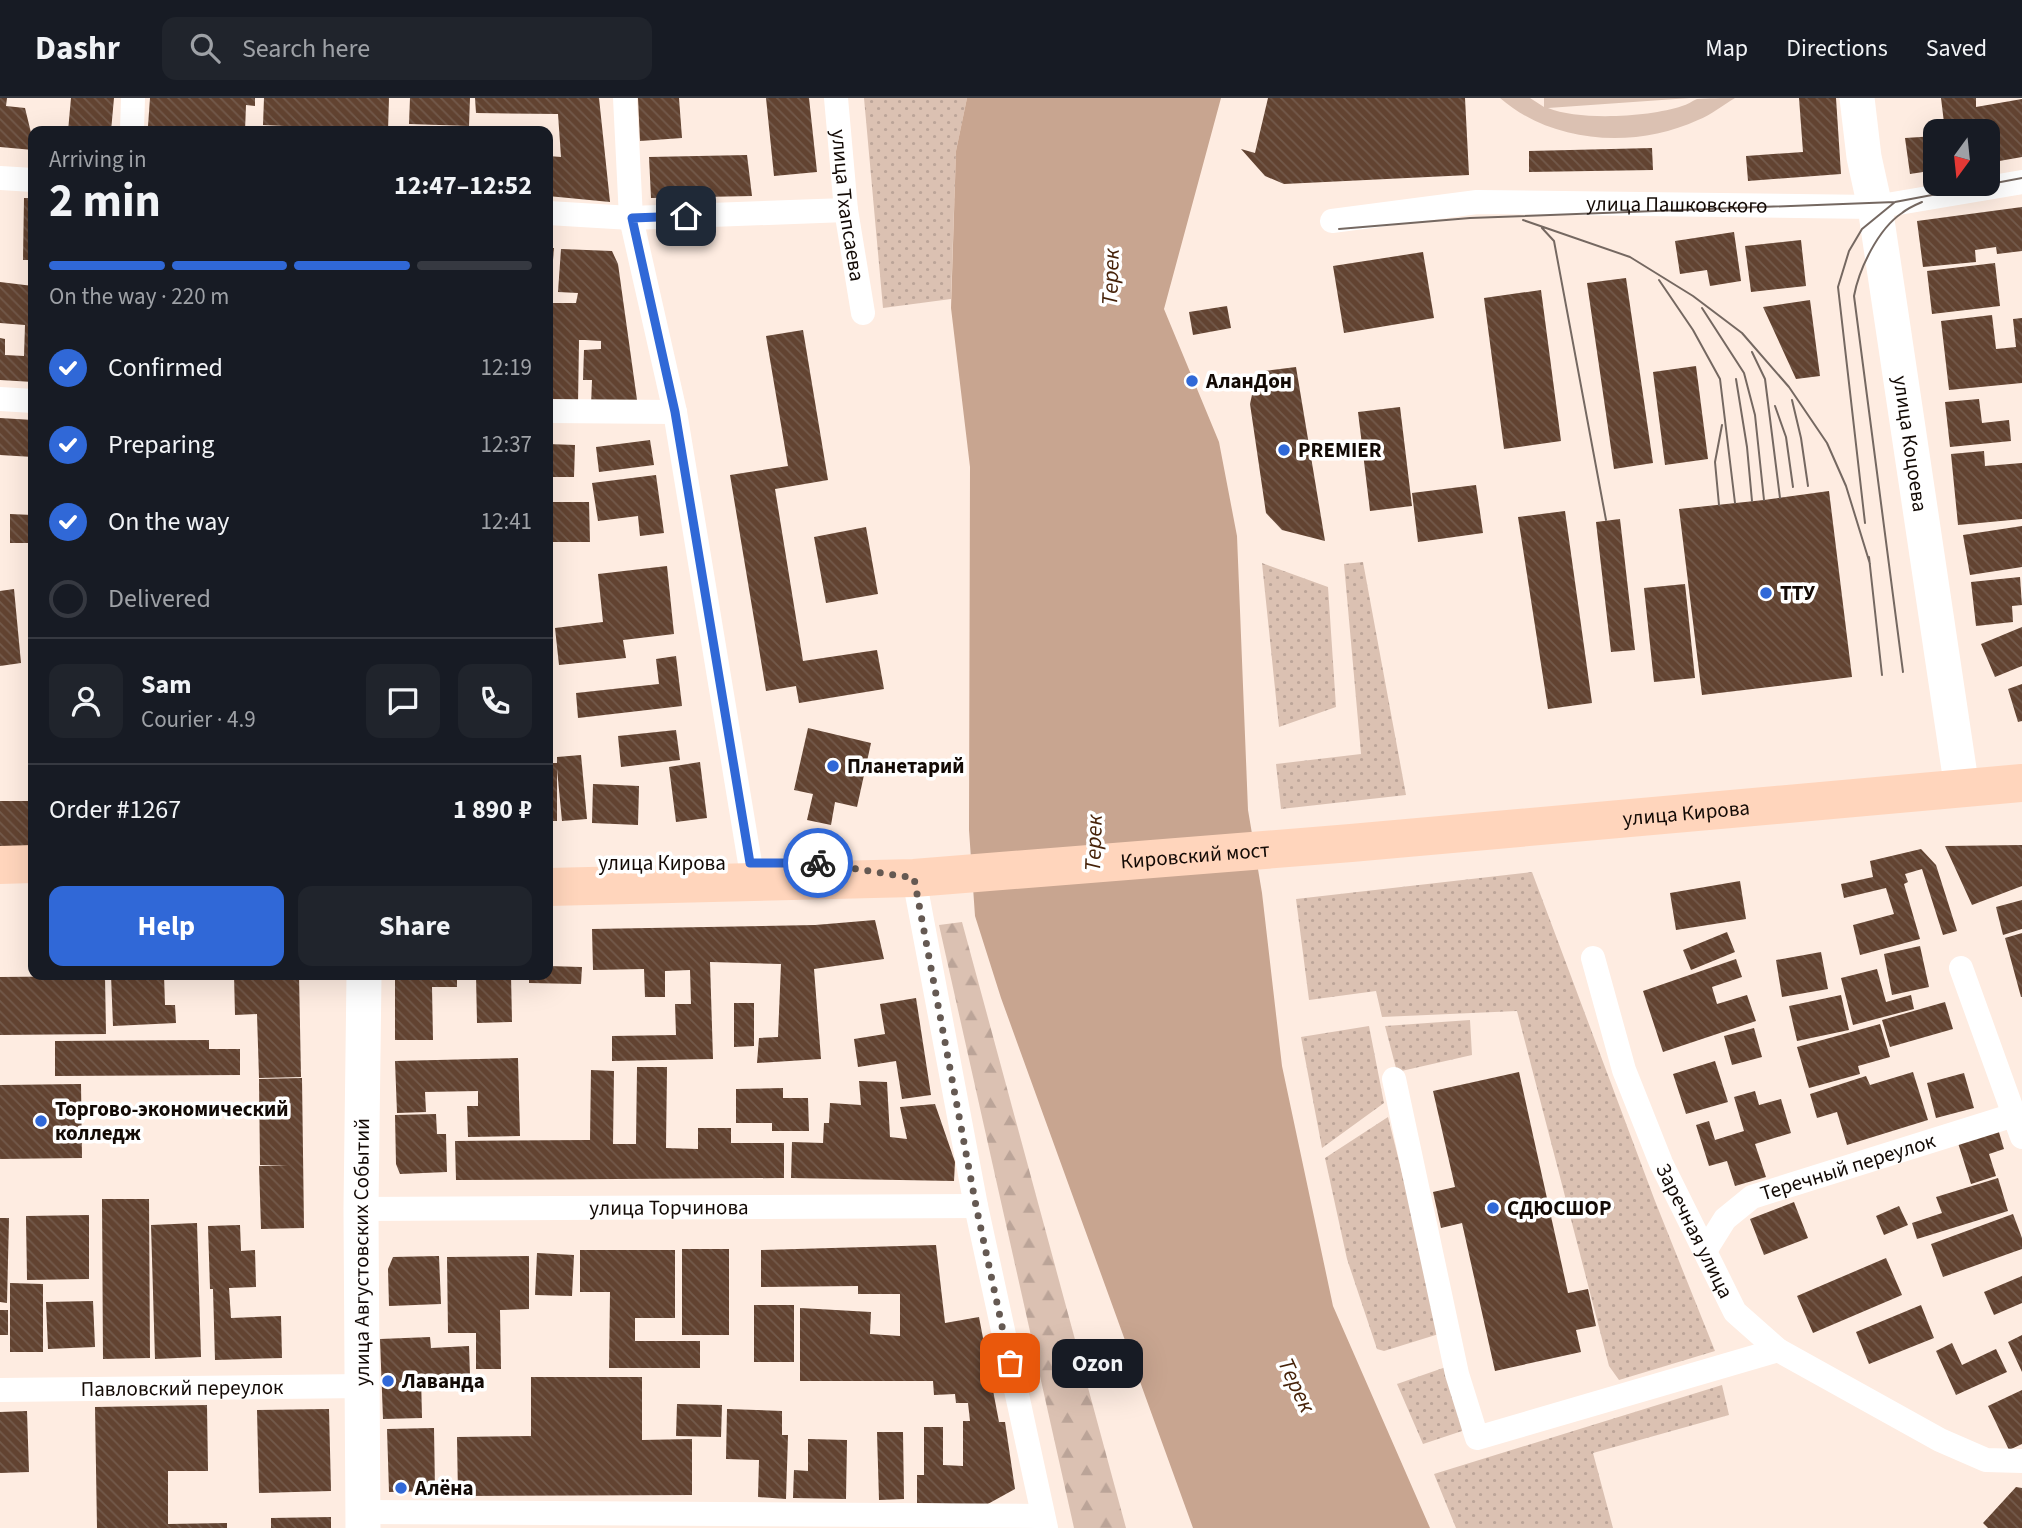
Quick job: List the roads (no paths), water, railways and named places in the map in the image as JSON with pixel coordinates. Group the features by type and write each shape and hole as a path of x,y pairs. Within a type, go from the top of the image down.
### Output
{"main road":[{"name":"улица Кирова","path":"1351,843 2022,783"},
{"name":"Кировский мост","path":"922,877 1351,843"},
{"name":"улица Кирова","path":"553,864 822,863 922,877"},
{"path":"0,864 28,864"},
{"name":"улица Кирова","path":"553,887 922,877"},
{"path":"0,890 28,890"}],"street":[{"path":"132,126 134,98"},
{"path":"625,98 632,218 675,412 750,863"},
{"name":"улица Тхапсаева","path":"836,98 846,210 863,313"},
{"name":"улица Коцоева","path":"1857,98 1962,789"},
{"path":"0,178 28,180"},
{"name":"улица Пашковского","path":"1332,220 1477,202 1875,207 2022,182"},
{"path":"553,213 632,218 846,210"},
{"path":"0,399 28,401"},
{"path":"553,411 675,412"},
{"path":"363,1520 1044,1522 976,1206 922,877"},
{"name":"Заречная улица","path":"1592,958 1624,1070 1661,1163 1735,1312 1778,1350 1963,1452 1986,1460 2022,1461"},
{"path":"1961,968 2018,1126"},
{"name":"улица Августовских Событий","path":"363,1520 361,1209 364,980"},
{"path":"1394,1079 1457,1374 1477,1438 1778,1350"},
{"name":"Теречный переулок","path":"1705,1251 1725,1219 1752,1197 2018,1126"},
{"name":"улица Торчинова","path":"361,1209 976,1206"},
{"name":"Павловский переулок","path":"0,1390 363,1386"}],"water":[{"name":"Терек","path":"967,98 1221,98 1164,309 1219,442 1237,536 1248,810 1262,893 1282,1066 1333,1306 1430,1528 1193,1528 1001,998 975,916 969,830 970,467 951,308 956,151"}],"tram line":[{"path":"1339,229 1470,218 1895,202 2022,178"},
{"path":"1865,523 1838,287 1849,251 1862,229 1895,202"},
{"path":"1903,672 1854,296 1865,262 1885,229 1893,220 1922,202"},
{"path":"1523,220 1630,257 1693,296 1742,333 1789,387 1827,443 1846,486 1870,564"},
{"path":"1542,228 1554,241 1606,520"},
{"path":"1659,280 1693,330 1720,379 1735,503"},
{"path":"1702,308 1744,373 1755,415 1764,500"},
{"path":"1752,352 1765,379 1780,498"},
{"path":"1736,379 1752,501"},
{"path":"1792,400 1808,486"},
{"path":"1775,406 1786,437 1793,487"},
{"path":"1719,505 1715,462 1722,425"},
{"path":"1869,557 1882,675"}],"place":[{"name":"АланДон","path":"1192,381"},
{"name":"PREMIER","path":"1284,450"},
{"name":"ТТУ","path":"1766,593"},
{"name":"Планетарий","path":"833,766"},
{"name":"Торгово-экономический колледж","path":"41,1121"},
{"name":"СДЮСШОР","path":"1493,1208"},
{"name":"Ozon","path":"1010,1363"},
{"name":"Лаванда","path":"388,1381"},
{"name":"Алёна","path":"401,1488"}]}
